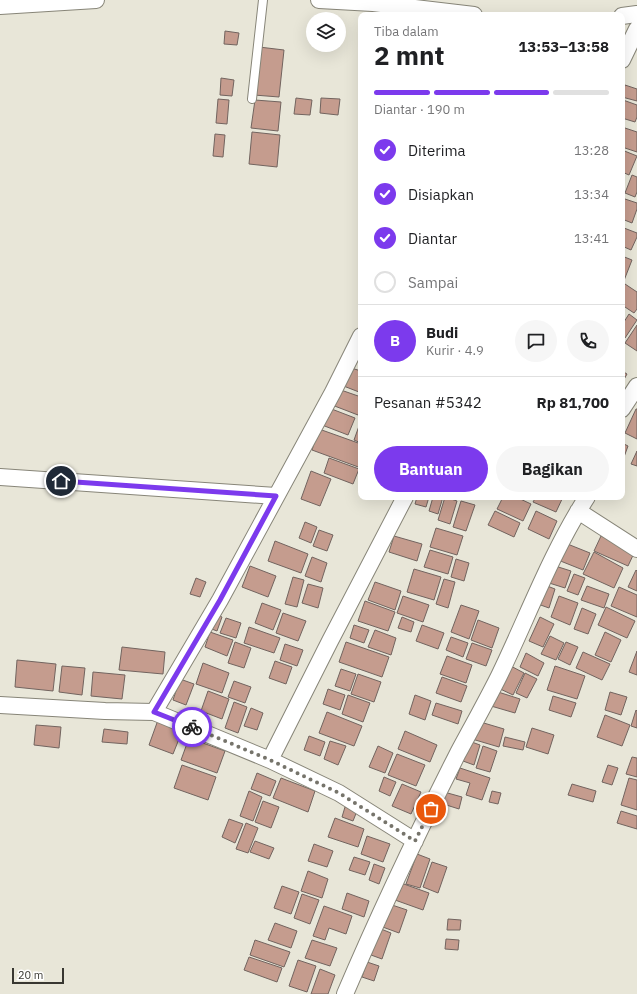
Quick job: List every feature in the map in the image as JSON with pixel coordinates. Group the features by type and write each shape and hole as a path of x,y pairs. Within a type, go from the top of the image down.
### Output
{"street":[{"path":"0,6 96,0"},
{"path":"319,0 373,3 449,12"},
{"path":"625,16 637,14"},
{"path":"625,54 637,29"},
{"path":"154,712 220,600 333,392 358,342"},
{"path":"625,404 637,386"},
{"path":"0,477 276,496"},
{"path":"270,760 403,500"},
{"path":"346,994 357,966 415,841 517,639 544,577 585,500"},
{"path":"578,511 637,549"},
{"path":"0,705 105,711 154,712 270,760 339,793 415,841"}],"lane":[{"path":"252,99 263,0"}],"building":[{"path":"225,31 239,33 237,45 224,44"},
{"path":"259,47 284,50 279,97 254,95"},
{"path":"221,78 234,80 232,96 220,95"},
{"path":"625,85 637,89 637,101 625,98"},
{"path":"296,98 312,100 310,115 294,114"},
{"path":"321,98 340,99 338,115 320,113"},
{"path":"218,99 229,100 227,124 216,123"},
{"path":"255,100 281,102 278,131 251,128"},
{"path":"625,101 637,105 637,117 635,122 625,119"},
{"path":"625,128 637,132 637,152 625,148"},
{"path":"252,132 280,135 277,167 249,164"},
{"path":"215,134 225,135 223,157 213,156"},
{"path":"625,151 637,156 629,175 625,173"},
{"path":"632,175 637,177 637,192 635,197 625,193"},
{"path":"625,199 637,203 637,209 632,223 625,220"},
{"path":"625,228 637,233 637,237 631,250 625,247"},
{"path":"625,257 632,260 625,278"},
{"path":"625,284 637,292 637,309 634,313 625,307"},
{"path":"629,314 637,320 625,338 625,320"},
{"path":"637,325 637,351 625,343"},
{"path":"348,367 358,370 358,392 341,385"},
{"path":"338,389 358,396 358,415 332,405"},
{"path":"329,408 355,418 348,435 322,425"},
{"path":"637,409 637,439 625,433"},
{"path":"319,429 358,443 358,467 312,450"},
{"path":"358,429 358,442 354,440"},
{"path":"625,444 628,446 625,454"},
{"path":"637,451 637,466 631,464"},
{"path":"329,458 358,469 353,484 324,473"},
{"path":"311,471 331,479 320,506 301,499"},
{"path":"416,500 428,500 426,507 415,504"},
{"path":"432,500 442,500 438,514 429,511"},
{"path":"444,500 457,501 450,524 438,520"},
{"path":"502,500 522,500 531,504 523,521 497,509"},
{"path":"534,500 562,500 556,512 533,502"},
{"path":"461,501 475,505 466,531 453,527"},
{"path":"495,511 520,523 514,537 488,525"},
{"path":"536,511 557,521 549,539 528,529"},
{"path":"305,522 317,527 311,543 299,538"},
{"path":"436,528 463,536 457,555 430,547"},
{"path":"319,530 333,535 327,551 313,546"},
{"path":"394,536 422,544 417,561 389,552"},
{"path":"601,536 635,551 628,566 594,551"},
{"path":"275,541 308,554 301,573 268,561"},
{"path":"565,543 590,553 583,570 558,560"},
{"path":"430,550 453,557 448,574 424,567"},
{"path":"594,552 623,568 614,588 583,574"},
{"path":"312,557 327,563 321,582 305,576"},
{"path":"456,559 469,563 464,581 451,577"},
{"path":"552,565 571,571 565,588 546,582"},
{"path":"250,566 276,576 268,597 242,587"},
{"path":"414,569 441,577 434,600 407,592"},
{"path":"636,570 637,571 637,591 628,587"},
{"path":"574,574 585,578 578,595 567,591"},
{"path":"293,577 304,580 297,607 285,604"},
{"path":"196,578 206,582 200,597 190,594"},
{"path":"444,579 455,582 448,608 436,604"},
{"path":"375,582 401,591 395,610 368,600"},
{"path":"308,584 323,588 318,608 302,603"},
{"path":"542,584 555,589 549,608 535,603"},
{"path":"587,586 609,594 604,608 581,600"},
{"path":"619,587 637,595 637,617 611,606"},
{"path":"403,596 429,605 423,622 397,613"},
{"path":"559,596 578,603 570,625 551,617"},
{"path":"365,601 395,612 388,631 358,621"},
{"path":"262,603 281,610 273,630 255,623"},
{"path":"461,605 479,611 469,639 451,632"},
{"path":"606,607 635,621 627,638 598,625"},
{"path":"582,608 596,614 588,634 574,629"},
{"path":"283,613 306,621 298,641 276,633"},
{"path":"215,614 222,617 217,631 209,628"},
{"path":"402,617 414,622 411,632 398,628"},
{"path":"540,617 554,624 543,647 529,641"},
{"path":"226,618 241,623 236,638 220,633"},
{"path":"478,620 499,628 492,648 471,640"},
{"path":"354,625 369,630 364,643 350,638"},
{"path":"422,625 444,633 438,649 416,641"},
{"path":"249,627 280,638 274,653 244,643"},
{"path":"375,630 396,638 391,655 368,647"},
{"path":"210,632 233,640 227,656 205,647"},
{"path":"605,632 621,640 611,662 595,655"},
{"path":"550,636 564,643 556,660 541,654"},
{"path":"451,637 468,643 463,657 446,650"},
{"path":"235,642 251,648 244,668 228,663"},
{"path":"346,642 389,657 382,677 339,662"},
{"path":"566,642 578,647 570,665 558,659"},
{"path":"472,643 492,650 486,666 466,659"},
{"path":"285,644 303,650 297,666 280,660"},
{"path":"122,647 165,652 163,674 119,670"},
{"path":"637,651 637,675 629,672"},
{"path":"583,652 610,664 602,680 576,668"},
{"path":"526,653 544,663 538,676 520,667"},
{"path":"447,656 472,665 466,683 440,674"},
{"path":"17,660 56,664 53,691 15,687"},
{"path":"275,661 292,667 286,684 269,678"},
{"path":"203,663 229,673 222,693 196,684"},
{"path":"507,664 524,673 513,695 496,687"},
{"path":"62,666 85,668 82,695 59,692"},
{"path":"555,666 585,676 577,699 547,690"},
{"path":"341,669 356,674 350,691 335,686"},
{"path":"93,672 125,675 122,699 91,696"},
{"path":"525,673 537,679 527,698 516,693"},
{"path":"358,674 381,682 374,702 351,694"},
{"path":"442,677 467,686 461,702 436,693"},
{"path":"180,679 194,684 186,705 173,700"},
{"path":"234,681 251,687 245,703 228,697"},
{"path":"328,689 345,695 340,710 323,704"},
{"path":"208,691 229,699 222,719 201,711"},
{"path":"495,691 520,699 515,713 491,706"},
{"path":"610,692 627,697 621,715 605,710"},
{"path":"348,695 370,703 363,722 342,714"},
{"path":"415,695 431,701 425,720 409,714"},
{"path":"553,696 576,703 571,717 549,710"},
{"path":"234,702 247,707 238,733 225,728"},
{"path":"436,703 462,711 458,724 432,715"},
{"path":"251,708 263,713 257,730 244,726"},
{"path":"636,710 637,711 637,728 631,726"},
{"path":"327,712 362,726 354,746 319,733"},
{"path":"605,715 630,725 622,746 597,737"},
{"path":"158,720 183,729 173,754 149,745"},
{"path":"477,721 504,729 499,747 472,739"},
{"path":"36,725 61,727 59,748 34,745"},
{"path":"532,728 554,735 548,754 526,747"},
{"path":"104,729 128,732 127,744 102,742"},
{"path":"405,731 437,745 430,762 398,749"},
{"path":"309,736 325,742 320,756 304,750"},
{"path":"505,737 525,742 523,750 503,746"},
{"path":"189,738 225,751 217,773 181,760"},
{"path":"330,741 346,746 338,765 324,759"},
{"path":"469,741 480,745 474,765 463,761"},
{"path":"378,746 393,753 385,773 369,767"},
{"path":"483,746 497,751 490,772 476,768"},
{"path":"397,754 425,765 416,786 388,775"},
{"path":"632,757 637,758 637,777 626,774"},
{"path":"182,765 216,777 208,800 174,788"},
{"path":"608,765 618,768 612,785 602,782"},
{"path":"460,768 490,778 482,800 466,795 470,783 456,779"},
{"path":"257,773 276,781 270,796 251,789"},
{"path":"384,777 396,782 390,796 379,791"},
{"path":"281,778 315,791 308,812 273,798"},
{"path":"629,778 637,780 637,810 621,805"},
{"path":"402,784 421,792 411,814 392,806"},
{"path":"572,784 596,791 593,802 568,795"},
{"path":"249,791 262,797 253,821 240,816"},
{"path":"492,791 501,793 498,804 489,802"},
{"path":"444,792 462,797 459,809 440,803"},
{"path":"263,801 279,807 271,828 255,822"},
{"path":"345,807 357,811 353,821 342,817"},
{"path":"621,811 637,816 637,829 617,823"},
{"path":"335,818 364,829 358,847 328,837"},
{"path":"229,819 243,824 235,843 222,837"},
{"path":"246,823 258,828 248,853 236,849"},
{"path":"367,836 390,844 383,862 361,854"},
{"path":"255,841 274,848 269,859 250,852"},
{"path":"314,844 333,851 327,867 308,861"},
{"path":"417,854 430,859 420,888 406,884"},
{"path":"354,857 370,862 365,875 349,870"},
{"path":"432,862 447,867 438,893 423,887"},
{"path":"374,864 385,868 379,884 369,880"},
{"path":"308,871 328,879 322,898 301,891"},
{"path":"401,883 429,893 423,910 395,900"},
{"path":"282,886 299,892 291,914 274,908"},
{"path":"347,893 369,901 364,917 342,909"},
{"path":"302,894 319,900 310,924 294,918"},
{"path":"389,904 407,910 399,933 380,926"},
{"path":"324,906 352,916 346,934 329,928 325,940 313,936"},
{"path":"448,919 461,920 460,930 447,930"},
{"path":"275,923 297,931 291,948 268,940"},
{"path":"381,929 391,933 382,959 371,955"},
{"path":"446,939 459,940 458,950 445,949"},
{"path":"255,940 290,952 284,967 250,955"},
{"path":"312,940 337,948 330,966 305,958"},
{"path":"249,957 282,968 277,982 244,970"},
{"path":"298,960 316,966 307,992 289,986"},
{"path":"367,962 379,966 374,981 362,977"},
{"path":"320,969 335,975 328,994 311,994"}],"way so far":[{"path":"192,727 270,760 339,793 415,841 431,809"}],"route":[{"path":"61,481 276,496 220,600 154,712 192,727"}]}
